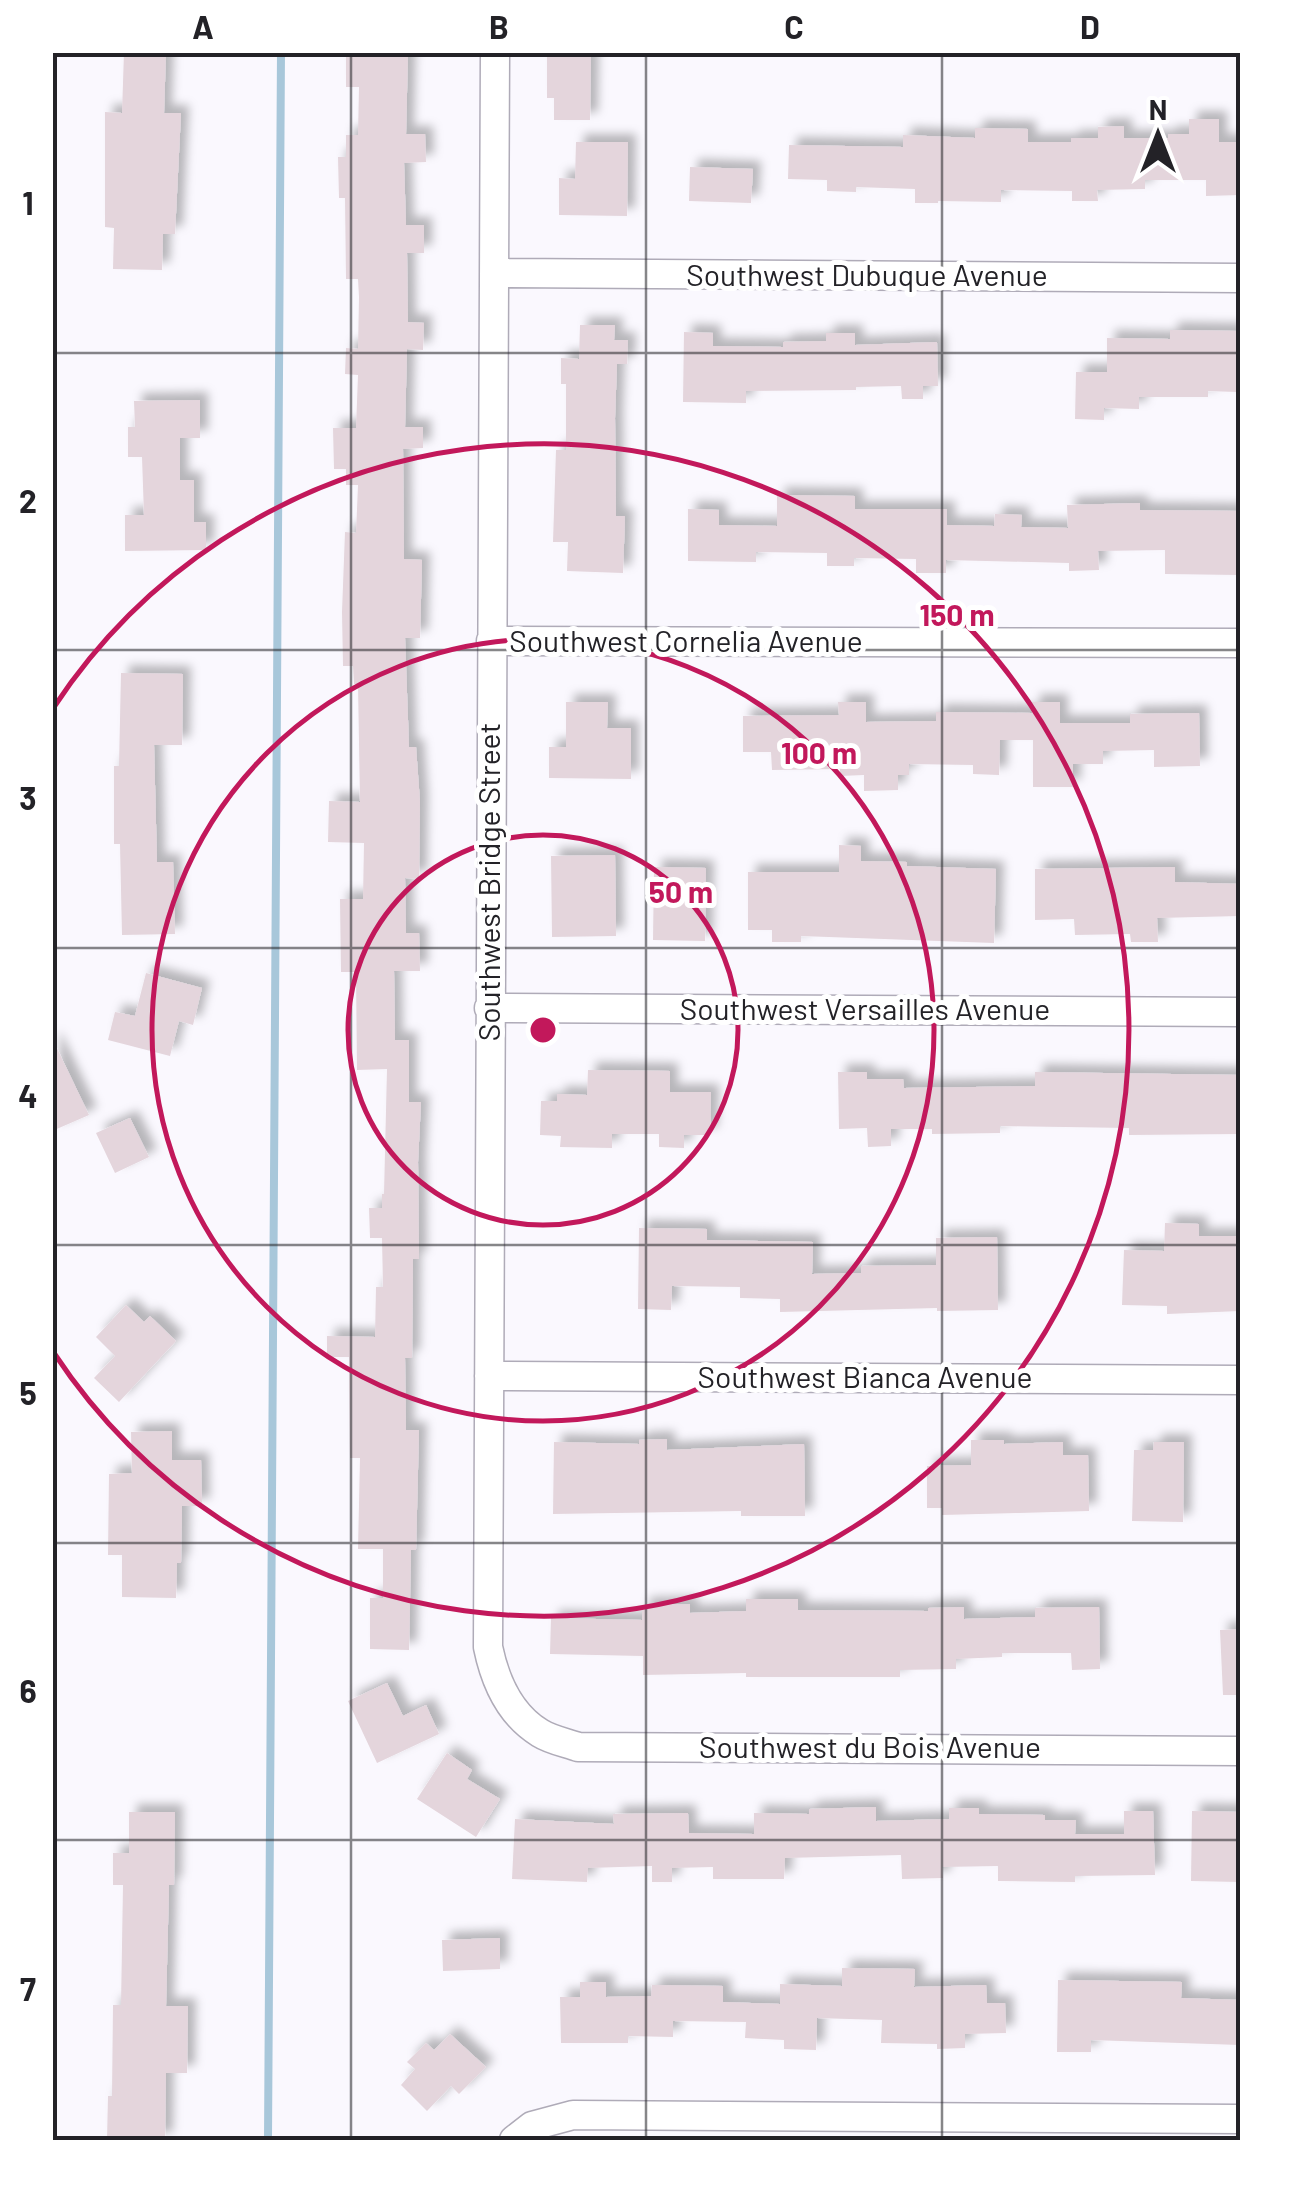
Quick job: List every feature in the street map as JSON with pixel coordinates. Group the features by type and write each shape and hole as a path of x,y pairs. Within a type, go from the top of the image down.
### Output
{"street":[{"name":"Southwest Bridge Street","path":"495,52 488,1646 495,1678 512,1707"},
{"name":"Southwest Dubuque Avenue","path":"494,273 1240,278"},
{"name":"Southwest Cornelia Avenue","path":"492,642 1240,644"},
{"name":"Southwest Versailles Avenue","path":"489,1008 1240,1012"},
{"name":"Southwest Bianca Avenue","path":"489,1376 1240,1380"},
{"name":"Southwest du Bois Avenue","path":"512,1707 541,1734 578,1746 1240,1750"},
{"path":"514,2140 532,2126 573,2115 1240,2119"}],"building":[{"path":"124,52 166,52 164,113 181,113 175,234 163,234 162,270 113,269 114,228 105,227 105,112 122,113"},
{"path":"346,52 408,52 406,134 425,134 426,162 404,163 406,225 424,225 424,253 407,253 408,322 424,323 423,350 407,349 405,427 423,427 423,448 403,449 404,559 422,560 420,638 405,638 409,747 416,747 420,802 419,879 405,878 406,933 419,933 420,971 394,971 395,1040 409,1040 409,1102 421,1102 419,1259 413,1259 412,1358 405,1358 406,1430 419,1430 409,1650 370,1649 370,1598 383,1598 383,1549 358,1549 360,1458 350,1458 349,1357 327,1357 327,1336 375,1337 376,1287 383,1287 382,1238 370,1238 369,1208 382,1208 384,1194 387,1069 357,1070 356,972 341,972 340,899 363,899 364,843 328,842 329,801 360,802 358,684 354,684 353,666 343,666 342,612 345,532 356,533 358,485 346,485 346,469 334,469 333,428 356,428 358,375 345,374 346,348 358,349 359,297 358,279 346,279 345,198 339,198 338,157 346,157 346,135 358,135 359,87 346,87"},
{"path":"547,52 591,52 590,120 554,120 554,98 547,98"},
{"path":"1189,119 1219,119 1219,142 1240,142 1240,195 1206,196 1206,180 1145,180 1145,189 1097,190 1098,201 1072,201 1072,191 1001,190 1001,202 915,203 915,189 856,187 856,192 827,191 827,180 788,179 789,145 903,147 903,135 975,138 975,128 1028,129 1028,142 1098,138 1098,127 1124,126 1124,138 1168,138 1168,134 1189,134"},
{"path":"576,142 628,142 627,216 559,215 559,178 575,179"},
{"path":"690,167 753,169 751,203 689,201"},
{"path":"580,325 615,325 614,340 628,340 627,364 617,364 615,418 616,516 625,516 623,573 567,571 568,542 553,542 556,450 566,450 566,384 561,384 561,358 579,359"},
{"path":"1170,330 1238,331 1237,392 1208,391 1208,397 1139,397 1139,409 1104,408 1104,420 1075,419 1076,372 1107,372 1107,338 1170,339"},
{"path":"684,332 713,333 713,346 783,347 783,342 826,341 826,333 855,333 855,345 937,342 938,386 923,386 923,399 902,399 901,386 746,391 746,403 683,402"},
{"path":"200,400 200,438 180,438 180,480 194,480 194,522 206,522 206,550 125,551 125,515 144,515 142,457 128,457 128,427 135,427 134,401"},
{"path":"777,495 855,496 855,509 947,509 947,525 994,526 995,514 1022,515 1021,527 1068,528 1067,505 1140,503 1140,510 1240,511 1239,575 1165,574 1165,550 1098,551 1099,570 1069,571 1069,563 946,560 946,573 916,573 916,559 854,558 854,566 827,566 827,553 756,552 756,562 688,561 688,509 719,510 719,525 777,526"},
{"path":"121,673 183,674 182,745 154,745 157,862 173,862 175,934 122,935 120,844 114,844 114,766 119,766"},
{"path":"566,702 608,702 607,728 631,728 631,779 549,778 549,747 566,747"},
{"path":"838,702 866,702 866,722 936,721 936,712 1032,713 1032,702 1060,702 1060,723 1130,723 1130,714 1199,713 1200,766 1154,767 1154,750 1103,751 1103,764 1073,764 1073,787 1033,787 1033,740 1000,740 999,775 973,774 973,765 909,764 909,775 898,775 898,790 864,791 864,775 840,776 840,769 772,770 771,752 743,752 743,716 839,715"},
{"path":"839,845 861,846 861,861 996,869 994,943 801,936 801,942 772,942 772,930 748,930 748,872 839,872"},
{"path":"615,855 616,936 552,937 551,856"},
{"path":"654,867 706,868 705,941 653,940"},
{"path":"1175,867 1175,882 1240,884 1240,916 1157,918 1158,942 1131,942 1130,934 1075,935 1074,919 1035,920 1035,869"},
{"path":"146,973 202,988 193,1025 179,1021 170,1056 108,1040 115,1012 135,1016"},
{"path":"52,1038 89,1115 52,1131"},
{"path":"588,1070 670,1071 670,1092 711,1092 710,1135 684,1135 684,1148 659,1147 659,1134 612,1134 612,1148 560,1147 561,1136 540,1135 541,1101 557,1101 557,1094 587,1095"},
{"path":"838,1072 867,1072 867,1079 903,1079 904,1088 1035,1086 1035,1072 1240,1075 1240,1134 1129,1135 1129,1128 1000,1126 1000,1133 932,1134 932,1129 891,1129 891,1146 868,1147 867,1128 839,1129"},
{"path":"130,1118 149,1157 115,1173 96,1133"},
{"path":"1165,1223 1199,1224 1199,1236 1240,1236 1240,1311 1167,1314 1167,1306 1122,1305 1124,1250 1164,1251"},
{"path":"639,1228 707,1229 707,1240 813,1242 812,1274 861,1273 861,1266 936,1265 936,1238 997,1237 998,1310 780,1312 780,1299 740,1298 740,1287 672,1286 671,1310 638,1309"},
{"path":"126,1305 144,1322 150,1316 176,1341 119,1402 94,1378 115,1356 96,1337"},
{"path":"172,1431 172,1460 201,1460 202,1506 182,1506 176,1598 122,1597 122,1555 108,1555 109,1474 132,1473 131,1432"},
{"path":"667,1439 667,1450 804,1444 805,1516 741,1516 741,1511 553,1514 554,1442 639,1444 639,1440"},
{"path":"971,1440 1004,1440 1004,1444 1063,1442 1063,1455 1088,1455 1089,1511 942,1515 942,1508 927,1508 927,1466 971,1465"},
{"path":"1154,1442 1184,1442 1183,1522 1132,1521 1134,1450 1153,1450"},
{"path":"746,1599 798,1599 798,1610 928,1611 964,1607 964,1619 1035,1617 1035,1608 1099,1607 1100,1669 1072,1670 1071,1653 1002,1653 1002,1657 956,1659 956,1669 900,1670 900,1677 643,1675 643,1656 550,1654 551,1618 642,1620 642,1605 690,1604 690,1613 746,1611"},
{"path":"1240,1629 1240,1695 1223,1695 1220,1630"},
{"path":"387,1683 403,1716 426,1705 439,1734 377,1763 348,1701"},
{"path":"447,1753 472,1770 467,1779 500,1799 476,1837 417,1799"},
{"path":"876,1807 876,1821 949,1819 949,1808 979,1808 979,1814 1045,1815 1045,1820 1076,1820 1075,1834 1124,1834 1124,1811 1153,1811 1155,1875 1075,1876 1075,1882 998,1881 998,1866 942,1867 943,1878 902,1879 901,1855 785,1858 784,1879 713,1879 713,1867 672,1868 672,1882 652,1882 652,1866 588,1868 587,1882 512,1879 515,1819 614,1824 613,1814 688,1813 689,1833 754,1834 754,1813 809,1814 809,1809"},
{"path":"1192,1811 1240,1812 1240,1882 1191,1881"},
{"path":"129,1812 175,1812 166,2006 188,2006 187,2073 166,2073 165,2140 107,2140 108,2096 112,2096 113,2005 121,2005 123,1885 113,1885 113,1853 129,1853"},
{"path":"500,1938 500,1969 443,1971 442,1940"},
{"path":"842,1968 915,1969 914,1987 986,1985 987,2003 1005,2003 1006,2033 965,2034 965,2048 937,2049 937,2044 881,2043 882,2020 817,2018 816,2050 784,2049 784,2040 745,2038 746,2022 673,2021 673,2037 628,2036 628,2043 561,2043 560,1997 580,1997 580,1982 606,1982 606,1997 651,1996 652,1985 723,1986 723,2002 780,2004 780,1984 842,1986"},
{"path":"1058,1980 1182,1982 1181,1998 1240,2000 1240,2045 1091,2040 1091,2052 1057,2052"},
{"path":"450,2034 486,2067 459,2094 451,2086 427,2111 401,2085 415,2069 407,2062 426,2043 434,2050"}],"waterway":[{"path":"268,2140 281,52"}]}
